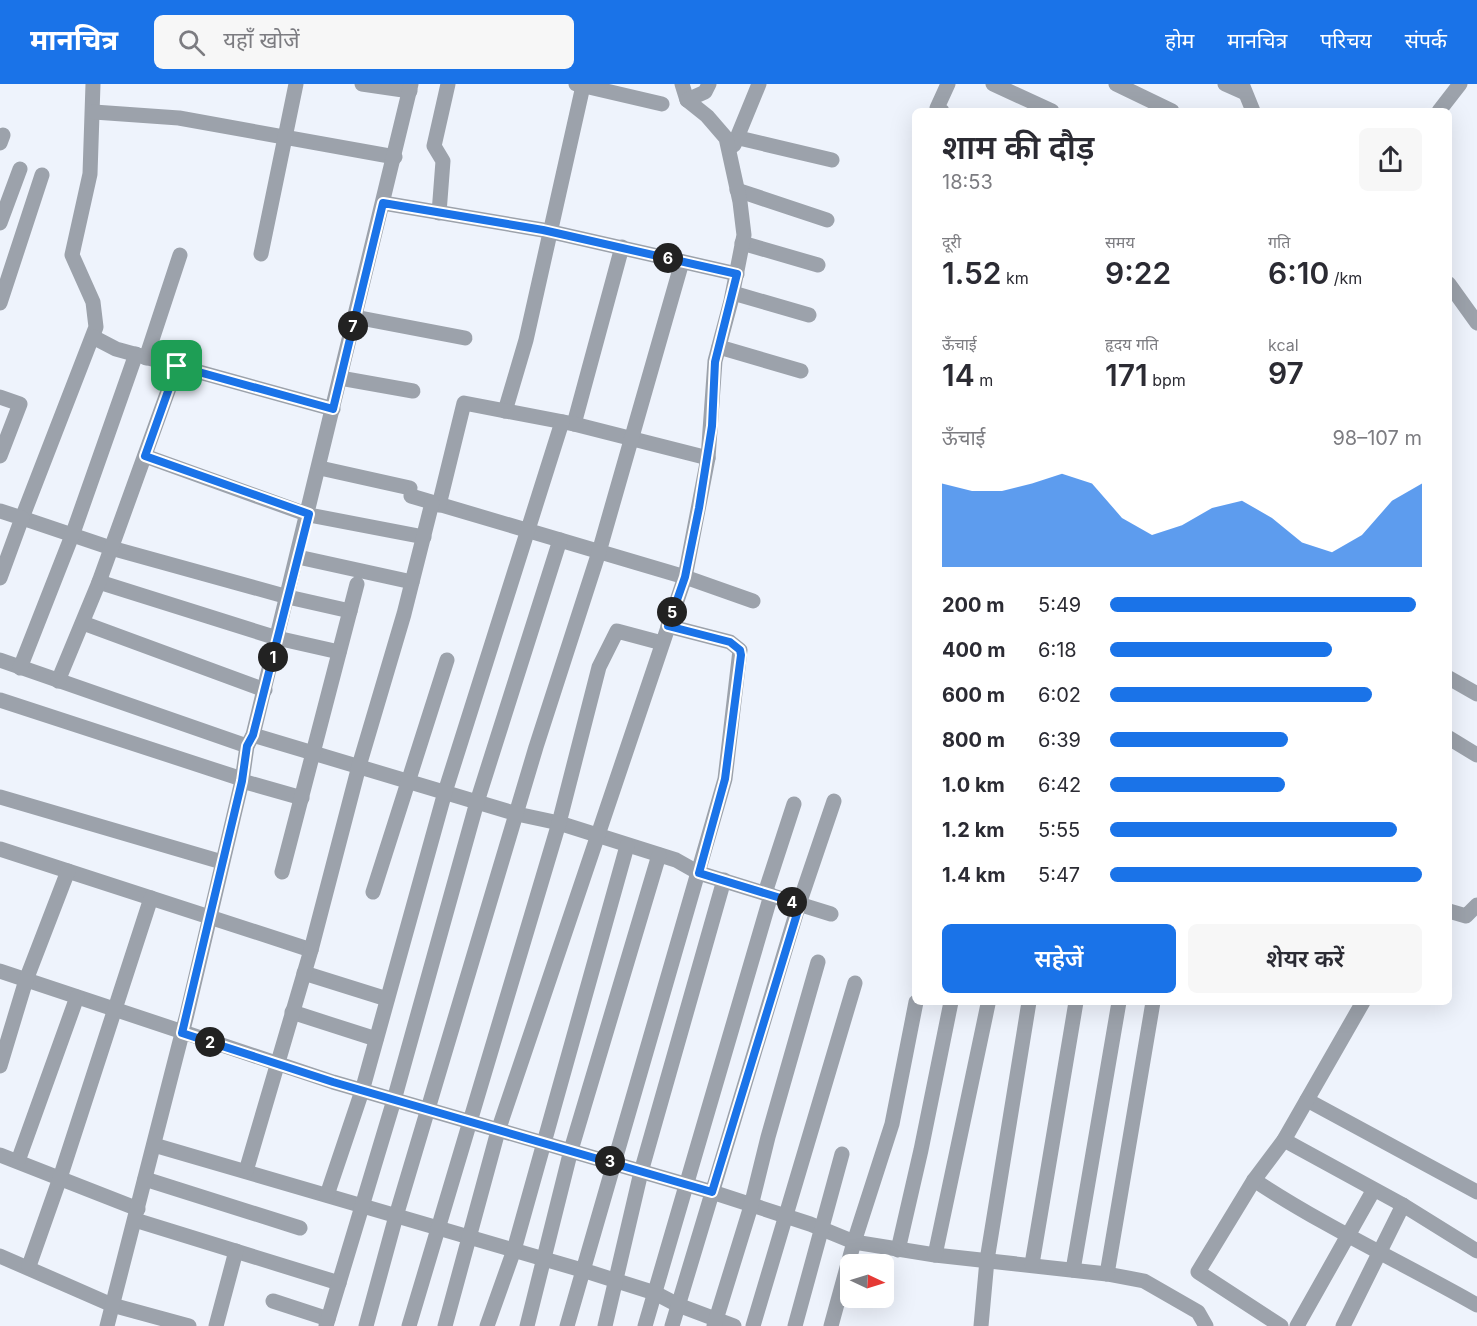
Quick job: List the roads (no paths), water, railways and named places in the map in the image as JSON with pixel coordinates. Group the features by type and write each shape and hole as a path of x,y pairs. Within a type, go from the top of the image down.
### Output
{"street":[{"path":"0,578 61,411 96,327 93,302 72,255 90,174 94,112 93,84"},
{"path":"261,254 296,84"},
{"path":"107,1326 182,1033 250,740 265,690 309,514 411,87 362,84"},
{"path":"439,213 443,161 434,146 448,84"},
{"path":"445,1326 498,1131 595,837 685,577 708,458 715,362 737,274 743,217 726,138 687,100 682,84"},
{"path":"687,100 705,92 709,84"},
{"path":"729,153 739,138 759,84"},
{"path":"937,108 948,84"},
{"path":"993,84 1045,108"},
{"path":"1116,84 1166,108"},
{"path":"1225,84 1243,88 1252,108"},
{"path":"1441,108 1460,84"},
{"path":"505,411 526,340 579,85 662,104"},
{"path":"94,112 178,118 395,157"},
{"path":"739,138 832,160"},
{"path":"0,223 20,169"},
{"path":"0,303 42,175"},
{"path":"737,190 827,220"},
{"path":"383,203 548,231 737,274"},
{"path":"742,243 818,265"},
{"path":"327,1196 362,1091 445,792 528,530 568,423 622,248"},
{"path":"20,668 180,255"},
{"path":"366,1326 396,1216 599,552 682,262"},
{"path":"1452,288 1477,323"},
{"path":"733,293 809,315"},
{"path":"355,317 465,338"},
{"path":"93,337 116,349 333,409"},
{"path":"719,348 801,371"},
{"path":"58,681 99,582 177,366"},
{"path":"340,378 413,391"},
{"path":"0,397 20,404 0,454"},
{"path":"246,1172 311,950 359,766 464,403 568,423 708,458"},
{"path":"145,456 309,514 424,537"},
{"path":"320,468 411,492 435,504 685,577 753,601"},
{"path":"0,511 73,533 111,548 288,597 350,611"},
{"path":"273,1301 327,1322 394,1100 477,802 560,540"},
{"path":"298,557 412,582"},
{"path":"99,582 278,638 339,652"},
{"path":"282,872 315,753 357,584"},
{"path":"83,623 265,690"},
{"path":"567,1326 612,1162 725,779 740,650 730,642 668,626"},
{"path":"409,1326 559,823 598,667 617,631 662,643"},
{"path":"0,660 58,681 250,740 315,753 518,814 559,823 595,837 659,855 699,873 831,914"},
{"path":"373,892 447,660"},
{"path":"1452,680 1477,694"},
{"path":"0,700 302,798"},
{"path":"1452,740 1476,752"},
{"path":"0,797 222,862"},
{"path":"672,1326 800,904 834,801"},
{"path":"645,1326 794,804"},
{"path":"488,1326 514,1250 627,846"},
{"path":"0,849 311,950"},
{"path":"527,1326 571,1150 659,855"},
{"path":"0,1066 26,980 68,871"},
{"path":"605,1326 641,1172 724,880"},
{"path":"28,1266 60,1178 151,898"},
{"path":"1452,912 1466,916 1477,905"},
{"path":"714,1323 751,1206 768,1137 818,962"},
{"path":"0,971 362,1091 712,1192 785,1215 854,1242 935,1255 1107,1274 1152,1285 1198,1312 1206,1326"},
{"path":"304,973 387,999"},
{"path":"753,1326 855,983"},
{"path":"18,1161 76,997"},
{"path":"831,1326 854,1242 895,1114 915,1005"},
{"path":"898,1250 950,1005"},
{"path":"935,1255 988,1005"},
{"path":"981,1326 987,1260 1029,1005"},
{"path":"1032,1264 1075,1005"},
{"path":"1073,1270 1118,1005"},
{"path":"1107,1274 1152,1005"},
{"path":"1273,1324 1198,1272 1254,1180 1284,1140 1361,1005"},
{"path":"292,1012 376,1039"},
{"path":"1307,1100 1477,1192"},
{"path":"1284,1140 1373,1191 1403,1205 1477,1251"},
{"path":"154,1145 582,1270 655,1293 714,1323 734,1326"},
{"path":"795,1326 842,1154"},
{"path":"0,1155 60,1178 136,1214 237,1251 339,1283"},
{"path":"145,1179 300,1228"},
{"path":"1254,1180 1303,1213 1380,1251 1477,1305"},
{"path":"1297,1326 1373,1191"},
{"path":"1343,1326 1403,1205"},
{"path":"216,1326 237,1251"},
{"path":"0,1256 28,1266 112,1305 189,1326"}]}
